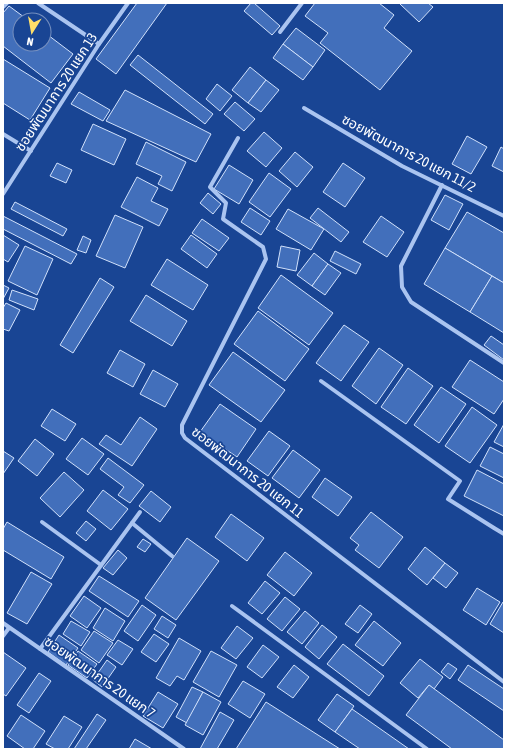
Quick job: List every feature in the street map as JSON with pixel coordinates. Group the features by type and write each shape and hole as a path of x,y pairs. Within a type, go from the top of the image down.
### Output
{"street":[{"path":"3,7 6,3"},
{"path":"38,3 99,44"},
{"name":"ซอยพัฒนาการ 20 แยก 13","path":"3,194 99,44 128,3"},
{"path":"280,32 302,3"},
{"name":"ซอยพัฒนาการ 20 แยก 11/2","path":"304,108 402,166 504,216"},
{"path":"3,134 31,151"},
{"name":"ซอยพัฒนาการ 20 แยก 11","path":"238,138 210,187 226,203 223,219 263,247 266,260 182,425 182,433 185,438 504,682"},
{"path":"442,185 401,266 402,287 411,302 504,364"},
{"path":"321,381 460,481 448,499 504,534"},
{"path":"40,649 140,512"},
{"path":"42,522 101,565"},
{"path":"132,523 172,556"},
{"path":"232,606 426,749"},
{"name":"ซอยพัฒนาการ 20 แยก 7","path":"3,623 184,749"},
{"path":"3,636 9,628"}],"building":[{"path":"137,3 167,3 116,74 96,59"},
{"path":"251,3 254,3 280,26 272,35 244,11"},
{"path":"315,3 379,3 394,15 384,28 412,51 380,90 320,43 328,33 305,16"},
{"path":"428,3 433,7 419,22 400,4"},
{"path":"9,6 17,12 12,12 12,52 52,52 52,38 73,54 51,83 3,46 3,13"},
{"path":"296,28 325,50 313,67 283,44"},
{"path":"283,44 313,67 303,80 273,58"},
{"path":"138,55 213,114 205,124 130,65"},
{"path":"3,59 50,88 30,120 3,103"},
{"path":"250,67 266,80 248,103 232,90"},
{"path":"266,80 279,90 261,112 248,103"},
{"path":"217,84 232,96 220,111 206,99"},
{"path":"125,90 211,134 196,162 106,121"},
{"path":"79,92 110,110 103,121 71,104"},
{"path":"235,102 255,119 244,131 224,114"},
{"path":"93,124 126,139 114,165 81,150"},
{"path":"264,132 282,148 266,167 247,151"},
{"path":"467,136 487,147 471,174 452,164"},
{"path":"146,142 186,162 172,191 158,184 162,176 136,164"},
{"path":"501,147 504,149 504,172 492,166"},
{"path":"295,152 313,167 297,187 279,171"},
{"path":"57,163 72,170 66,183 50,176"},
{"path":"343,163 365,178 345,207 323,192"},
{"path":"229,165 253,180 239,204 214,189"},
{"path":"269,173 291,189 270,217 249,202"},
{"path":"137,177 158,188 151,201 168,209 159,226 121,207"},
{"path":"208,193 221,204 213,214 200,203"},
{"path":"445,195 463,204 449,230 431,220"},
{"path":"15,202 67,229 63,236 11,209"},
{"path":"250,208 270,221 261,235 241,222"},
{"path":"318,208 349,232 341,242 310,218"},
{"path":"288,209 324,229 311,250 276,229"},
{"path":"467,212 504,233 504,283 445,248"},
{"path":"115,215 143,227 125,268 96,256"},
{"path":"3,216 77,254 71,264 3,229"},
{"path":"381,216 404,232 387,257 363,242"},
{"path":"202,219 229,238 219,251 192,233"},
{"path":"3,235 19,245 8,262 3,259"},
{"path":"191,235 217,254 207,268 181,249"},
{"path":"83,236 91,240 86,253 77,250"},
{"path":"25,246 53,259 37,295 8,281"},
{"path":"281,246 300,250 296,271 277,267"},
{"path":"445,248 492,276 470,312 424,284"},
{"path":"335,251 361,264 356,274 330,261"},
{"path":"314,253 328,264 312,286 297,275"},
{"path":"167,259 208,285 193,310 151,285"},
{"path":"328,264 341,273 325,295 312,286"},
{"path":"281,275 333,313 309,345 258,308"},
{"path":"492,276 504,283 504,333 470,312"},
{"path":"100,278 114,287 73,353 60,345"},
{"path":"3,285 9,288 3,299"},
{"path":"12,290 38,299 34,310 9,300"},
{"path":"146,295 187,321 172,346 130,321"},
{"path":"6,303 20,310 9,331 3,329 3,308"},
{"path":"258,311 309,349 285,381 234,344"},
{"path":"344,325 369,342 341,381 316,363"},
{"path":"491,336 504,345 504,360 484,345"},
{"path":"379,348 403,365 376,404 352,386"},
{"path":"120,350 145,364 133,387 107,373"},
{"path":"233,352 285,390 261,422 209,385"},
{"path":"470,360 504,382 504,399 494,414 452,387"},
{"path":"408,368 433,386 406,424 381,407"},
{"path":"153,370 178,384 165,407 140,394"},
{"path":"441,387 466,404 439,443 414,425"},
{"path":"220,404 256,429 237,457 200,432"},
{"path":"472,407 497,425 470,463 445,446"},
{"path":"52,409 76,424 65,441 41,426"},
{"path":"140,417 157,429 132,466 99,444 106,435 121,445"},
{"path":"504,424 504,447 494,442"},
{"path":"269,431 290,446 268,476 247,461"},
{"path":"82,438 104,454 88,475 66,459"},
{"path":"35,439 54,454 37,476 18,461"},
{"path":"490,447 504,454 504,478 480,466"},
{"path":"293,450 320,470 299,498 272,478"},
{"path":"3,451 14,458 3,474"},
{"path":"108,458 144,485 130,503 118,495 124,487 100,469"},
{"path":"477,470 504,484 504,516 464,496"},
{"path":"64,472 84,490 60,517 40,498"},
{"path":"325,478 352,497 338,516 312,497"},
{"path":"103,490 128,509 111,530 87,511"},
{"path":"151,491 171,507 160,522 139,506"},
{"path":"371,512 403,537 379,568 355,550 359,545 350,538"},
{"path":"231,514 264,538 247,561 215,537"},
{"path":"86,521 96,529 86,541 76,533"},
{"path":"7,522 64,557 51,579 3,550 3,529"},
{"path":"187,538 219,561 176,620 145,598"},
{"path":"143,539 151,544 145,552 137,547"},
{"path":"425,547 445,563 427,585 408,569"},
{"path":"118,550 127,558 113,575 103,568"},
{"path":"285,552 312,573 294,596 267,575"},
{"path":"445,563 458,573 446,588 433,578"},
{"path":"31,572 52,584 27,624 7,613"},
{"path":"99,576 139,601 128,617 89,591"},
{"path":"265,581 280,593 262,614 248,603"},
{"path":"477,588 500,602 486,625 463,610"},
{"path":"84,596 101,608 87,628 70,616"},
{"path":"285,597 300,609 282,631 267,619"},
{"path":"504,602 504,633 490,624"},
{"path":"142,605 156,615 138,641 124,631"},
{"path":"360,605 372,614 358,633 345,624"},
{"path":"105,608 125,621 113,641 93,628"},
{"path":"305,611 319,623 302,644 287,632"},
{"path":"162,616 176,625 168,638 154,629"},
{"path":"71,621 90,632 81,646 63,634"},
{"path":"374,621 401,643 383,666 355,645"},
{"path":"322,625 337,637 319,659 305,647"},
{"path":"237,626 253,638 236,659 221,648"},
{"path":"94,631 113,643 99,663 81,650"},
{"path":"154,634 169,644 156,662 141,652"},
{"path":"59,635 78,648 66,665 48,652"},
{"path":"179,638 201,651 184,680 177,676 170,686 156,678"},
{"path":"118,640 133,649 122,665 107,655"},
{"path":"343,644 384,676 369,696 327,664"},
{"path":"263,645 279,657 262,678 247,667"},
{"path":"78,651 97,664 87,678 68,665"},
{"path":"211,651 237,665 219,697 193,682"},
{"path":"3,652 26,668 6,696 3,694"},
{"path":"420,659 443,677 434,689 429,685 418,698 400,683"},
{"path":"107,660 116,667 102,687 93,680"},
{"path":"448,663 457,669 450,679 441,672"},
{"path":"294,665 309,677 293,698 277,687"},
{"path":"468,665 504,689 504,711 458,680"},
{"path":"39,673 51,681 29,713 17,705"},
{"path":"243,681 265,694 250,718 228,704"},
{"path":"429,685 504,740 504,749 452,749 406,715"},
{"path":"192,687 203,692 187,723 176,717"},
{"path":"158,692 178,704 163,728 143,716"},
{"path":"203,692 221,702 203,735 185,725"},
{"path":"337,694 354,706 335,732 318,720"},
{"path":"266,702 340,749 236,749"},
{"path":"352,709 409,749 360,749 335,732"},
{"path":"220,712 234,720 217,749 200,749"},
{"path":"97,714 106,720 86,749 74,749"},
{"path":"21,715 45,731 33,749 25,749 7,736"},
{"path":"64,716 82,727 68,749 55,749 46,744"},
{"path":"135,739 152,749 129,749"}]}
